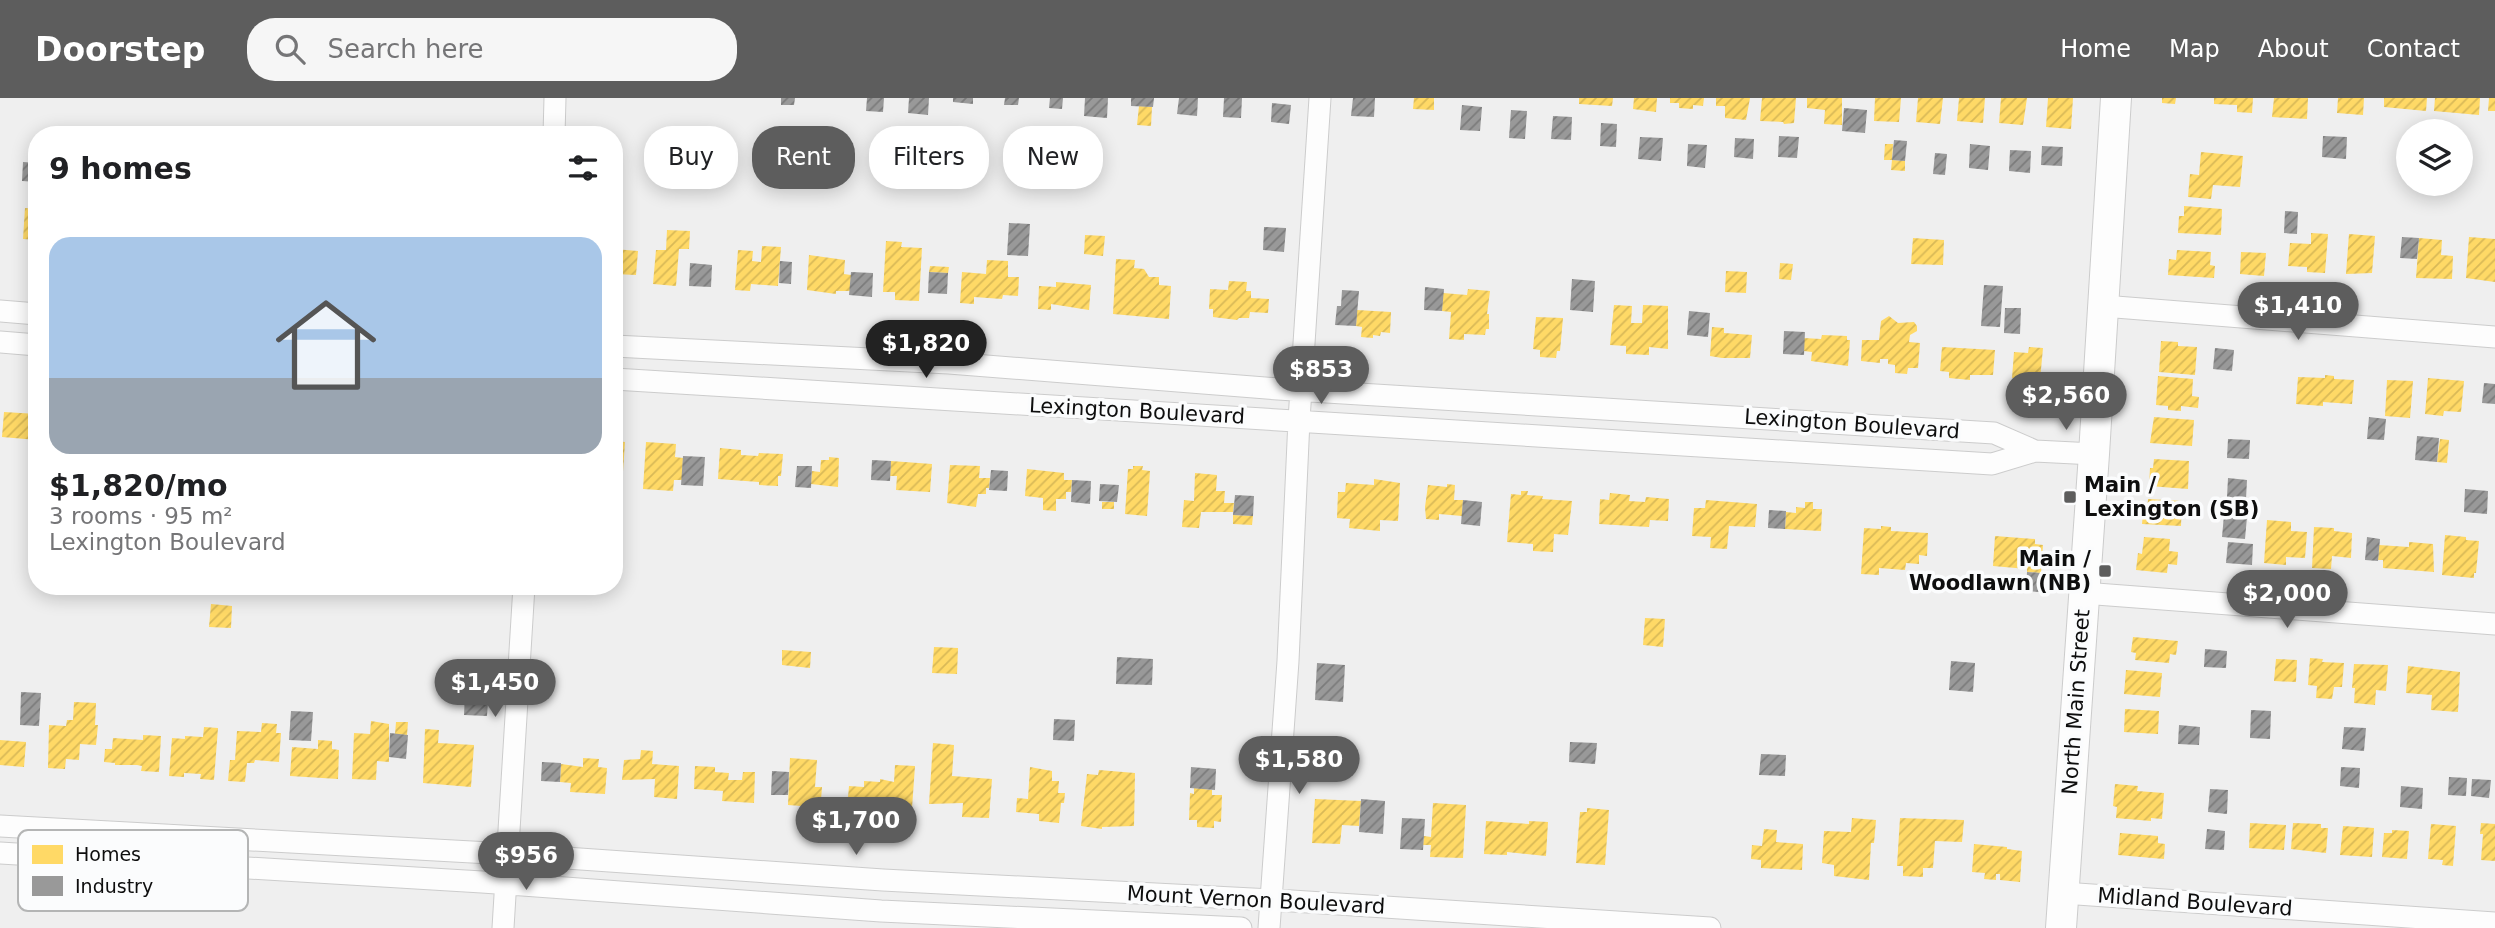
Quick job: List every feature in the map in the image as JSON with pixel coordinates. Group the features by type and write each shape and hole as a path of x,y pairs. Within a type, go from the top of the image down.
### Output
{"main road":[{"name":"North Main Street","path":"2062,928 2116,98"}],"street":[{"path":"554,126 555,98"},
{"path":"1269,928 1288,661 1299,420 1321,98"},
{"path":"2104,306 2495,337"},
{"path":"0,312 28,314"},
{"path":"0,342 28,344"},
{"name":"Lexington Boulevard","path":"623,346 949,363 1301,390 1994,433 2035,451"},
{"path":"946,400 949,363"},
{"name":"Lexington Boulevard","path":"623,380 1992,464 2035,451 2094,454"},
{"path":"1664,442 1666,412"},
{"path":"2084,593 2495,624"},
{"path":"503,928 523,595"},
{"name":"Mount Vernon Boulevard","path":"0,826 73,830"},
{"name":"Mount Vernon Boulevard","path":"248,840 508,854 883,880 1271,900 1628,926 1710,928"},
{"name":"Mount Vernon Boulevard","path":"0,853 18,854"},
{"name":"Mount Vernon Boulevard","path":"248,868 881,912 1241,928"},
{"path":"881,912 883,880"},
{"name":"Midland Boulevard","path":"2063,893 2495,923"}],"building: Homes":[{"path":"1414,98 1434,98 1434,110 1413,109"},
{"path":"1579,98 1613,98 1612,106 1579,104"},
{"path":"1634,98 1657,98 1656,112 1633,109"},
{"path":"1670,98 1704,98 1703,106 1693,105 1693,109 1679,108 1679,103 1670,103"},
{"path":"1716,98 1750,98 1746,120 1725,118 1725,106 1716,106"},
{"path":"1762,98 1796,98 1794,123 1760,121"},
{"path":"1807,98 1842,98 1842,125 1824,124 1825,110 1807,108"},
{"path":"1875,98 1901,98 1899,122 1874,121"},
{"path":"1918,98 1943,98 1940,124 1916,122"},
{"path":"1959,98 1985,98 1983,123 1957,121"},
{"path":"2001,98 2027,98 2023,125 1999,123"},
{"path":"2048,98 2073,98 2071,129 2046,127"},
{"path":"2162,98 2176,98 2175,104 2162,103"},
{"path":"2214,98 2253,98 2252,113 2237,112 2237,105 2214,104"},
{"path":"2274,98 2308,98 2307,119 2272,117"},
{"path":"2338,98 2364,98 2363,115 2337,113"},
{"path":"2384,98 2427,98 2426,111 2384,107"},
{"path":"2435,98 2480,98 2479,115 2434,111"},
{"path":"2489,98 2495,98 2495,111 2488,111"},
{"path":"1139,106 1152,107 1151,126 1137,125"},
{"path":"1885,144 1893,144 1892,160 1884,160"},
{"path":"2201,152 2243,156 2240,187 2213,185 2211,199 2188,197 2190,174 2199,175"},
{"path":"1892,160 1905,161 1905,171 1891,170"},
{"path":"2184,206 2222,209 2221,235 2178,233 2179,216 2184,216"},
{"path":"25,208 28,208 28,239 23,239"},
{"path":"667,230 690,231 689,249 679,249 676,286 653,284 656,250 666,250"},
{"path":"2311,233 2328,234 2325,273 2307,272 2307,267 2288,266 2290,243 2311,244"},
{"path":"2349,234 2375,236 2372,273 2346,274"},
{"path":"1085,235 1105,236 1103,256 1084,254"},
{"path":"2469,237 2495,239 2495,282 2466,278"},
{"path":"1913,238 1944,240 1943,265 1911,264"},
{"path":"2419,238 2442,240 2441,255 2453,256 2452,279 2416,278"},
{"path":"886,241 902,242 901,247 922,248 919,301 895,300 895,292 883,292"},
{"path":"762,246 781,247 778,286 751,284 750,291 735,290 738,250 753,251 752,261 761,262"},
{"path":"623,250 638,251 636,275 623,274"},
{"path":"2177,250 2211,252 2210,265 2215,266 2214,278 2168,275 2169,259 2176,260"},
{"path":"2241,252 2266,253 2264,276 2240,274"},
{"path":"809,255 845,260 844,274 851,275 850,291 836,291 836,294 807,290"},
{"path":"1116,259 1135,260 1134,268 1144,269 1149,277 1159,277 1159,285 1171,286 1169,319 1113,314"},
{"path":"987,260 1008,261 1008,277 1019,277 1018,296 1003,295 1002,299 974,297 974,304 960,303 962,272 986,274"},
{"path":"1780,263 1793,264 1791,280 1779,279"},
{"path":"930,266 949,267 948,273 929,272"},
{"path":"1726,271 1747,272 1746,293 1725,292"},
{"path":"1229,281 1247,282 1246,291 1251,291 1251,298 1269,299 1268,313 1250,312 1249,318 1237,320 1213,317 1213,309 1209,309 1210,289 1228,290"},
{"path":"1056,282 1091,285 1089,310 1051,304 1051,310 1038,309 1039,286 1056,287"},
{"path":"1468,289 1490,291 1487,314 1489,329 1486,329 1485,335 1464,334 1464,340 1449,339 1451,312 1442,311 1443,293 1467,295"},
{"path":"1614,305 1632,306 1631,323 1642,323 1643,305 1668,306 1668,349 1649,347 1649,355 1626,354 1626,346 1610,345"},
{"path":"1357,310 1391,312 1390,333 1381,332 1380,336 1373,335 1373,338 1361,337 1362,327 1356,326"},
{"path":"1889,316 1898,323 1914,322 1917,326 1917,331 1910,335 1909,342 1920,343 1918,368 1908,368 1907,374 1895,373 1895,365 1888,364 1888,359 1880,359 1880,363 1861,361 1862,340 1879,340 1881,321"},
{"path":"1536,317 1563,318 1560,351 1557,351 1556,358 1540,357 1540,350 1533,349"},
{"path":"1712,327 1724,328 1724,333 1752,335 1750,358 1710,356"},
{"path":"1822,335 1847,336 1847,340 1850,340 1848,366 1811,361 1812,352 1804,351 1804,338 1821,339"},
{"path":"2161,341 2178,342 2178,346 2197,347 2195,375 2159,372"},
{"path":"1942,347 1995,350 1993,375 1970,375 1970,380 1949,378 1949,372 1940,371"},
{"path":"2029,347 2043,348 2040,380 2031,379 2031,386 2020,385 2021,378 2012,378 2014,352 2028,353"},
{"path":"2325,375 2334,376 2334,379 2354,380 2352,404 2296,404 2298,377 2325,378"},
{"path":"2158,376 2193,379 2192,396 2199,397 2198,408 2181,406 2181,411 2156,405"},
{"path":"2428,378 2464,381 2461,412 2444,411 2443,416 2425,414"},
{"path":"2387,380 2413,381 2410,418 2385,416"},
{"path":"4,412 28,413 28,439 2,437"},
{"path":"2154,417 2194,420 2192,446 2150,443"},
{"path":"2440,439 2449,440 2447,463 2437,462"},
{"path":"646,442 676,444 675,457 683,458 682,480 674,480 673,491 643,489"},
{"path":"720,448 741,450 741,455 783,454 778,486 718,479"},
{"path":"829,457 839,458 838,487 811,484 812,471 820,472 821,460 829,460"},
{"path":"2154,459 2189,461 2188,489 2149,486 2150,468 2153,468"},
{"path":"891,461 932,464 930,492 896,490 897,476 890,476"},
{"path":"950,465 980,466 979,478 990,478 986,494 978,494 976,507 947,503"},
{"path":"1133,466 1143,466 1142,470 1150,471 1147,516 1125,514 1128,469 1133,469"},
{"path":"1027,469 1064,473 1064,480 1072,480 1071,492 1066,492 1066,499 1056,499 1056,511 1043,510 1043,498 1025,496"},
{"path":"1195,473 1217,475 1216,491 1225,491 1224,503 1234,503 1233,512 1201,512 1199,528 1182,527 1184,500 1194,501"},
{"path":"1374,479 1400,483 1398,521 1380,520 1380,531 1349,528 1350,519 1337,518 1338,492 1345,492 1346,483 1374,485"},
{"path":"1447,484 1455,485 1454,500 1463,500 1462,516 1439,514 1439,520 1426,519 1428,485 1447,487"},
{"path":"1521,491 1528,491 1527,495 1543,496 1542,499 1572,501 1568,535 1554,534 1553,552 1533,551 1533,544 1507,542 1511,494 1521,495"},
{"path":"1610,493 1630,495 1629,501 1645,502 1646,497 1669,499 1668,521 1650,520 1649,527 1599,524 1600,499 1609,500"},
{"path":"2148,499 2182,501 2181,526 2142,524 2143,513 2147,513"},
{"path":"1706,500 1757,504 1755,527 1729,526 1727,549 1710,548 1711,537 1692,536 1694,508 1705,508"},
{"path":"1102,502 1114,502 1114,509 1102,509"},
{"path":"1805,502 1813,502 1813,509 1822,509 1821,531 1785,529 1786,512 1796,513 1796,507 1805,508"},
{"path":"1233,515 1253,516 1252,525 1233,524"},
{"path":"2267,520 2291,522 2291,531 2307,532 2305,558 2286,557 2286,565 2264,563"},
{"path":"1881,526 1891,527 1891,531 1928,533 1927,556 1919,555 1919,564 1906,563 1905,570 1879,568 1879,575 1861,574 1864,528 1881,529"},
{"path":"2314,527 2334,528 2334,531 2352,533 2351,558 2332,556 2331,569 2312,568"},
{"path":"2445,535 2479,541 2474,578 2442,575"},
{"path":"1995,536 2035,539 2035,544 2043,545 2041,573 1993,566"},
{"path":"2144,537 2170,539 2169,551 2178,552 2177,565 2168,564 2167,573 2136,570"},
{"path":"2409,542 2433,544 2434,572 2383,568 2383,560 2378,560 2379,545 2409,547"},
{"path":"211,604 232,606 231,628 209,627"},
{"path":"1645,618 1665,619 1663,647 1643,645"},
{"path":"2133,637 2178,641 2176,655 2170,654 2169,663 2135,660 2136,653 2131,652"},
{"path":"934,647 958,648 957,674 932,673"},
{"path":"782,650 811,652 810,668 782,665"},
{"path":"2310,658 2323,659 2322,662 2344,663 2342,687 2334,687 2332,699 2316,698 2317,686 2308,685"},
{"path":"2276,659 2297,660 2296,682 2274,681"},
{"path":"2354,664 2388,665 2386,691 2376,690 2375,705 2354,703"},
{"path":"2408,666 2460,672 2458,712 2431,710 2432,695 2406,693"},
{"path":"2126,670 2162,673 2160,697 2124,694"},
{"path":"74,702 96,703 96,745 80,744 79,760 66,759 65,769 48,768 49,725 66,726 67,720 73,720"},
{"path":"2125,709 2159,711 2158,734 2124,732"},
{"path":"371,721 389,724 389,762 377,761 376,780 352,779 354,733 370,734"},
{"path":"396,722 408,722 407,735 395,734"},
{"path":"262,723 277,724 276,733 281,733 279,762 255,760 254,763 247,763 245,782 228,781 230,760 235,760 237,731 261,732"},
{"path":"204,727 218,728 214,780 200,779 201,774 169,776 172,738 203,737"},
{"path":"425,729 439,730 438,743 474,745 471,787 423,783"},
{"path":"143,735 161,736 159,772 141,771 142,766 137,765 104,762 105,749 112,749 113,738 143,740"},
{"path":"0,740 26,742 24,767 0,765"},
{"path":"318,740 332,741 332,749 339,750 338,779 290,776 292,747 318,749"},
{"path":"933,743 954,745 952,776 992,779 989,818 962,817 963,803 929,804"},
{"path":"641,750 653,751 652,764 679,766 677,799 654,797 655,779 622,780 624,760 640,759"},
{"path":"583,758 599,759 598,767 607,768 605,794 570,792 571,783 560,782 561,764 583,767"},
{"path":"790,758 817,760 815,787 822,787 820,813 801,812 801,806 788,805"},
{"path":"895,765 915,766 912,808 847,809 849,786 864,787 864,781 880,782 880,779 894,782"},
{"path":"695,766 715,767 715,772 729,773 728,780 742,780 743,772 755,772 754,803 722,801 723,791 694,789"},
{"path":"1030,767 1052,771 1052,781 1059,781 1058,793 1065,793 1059,823 1039,821 1039,814 1016,812 1017,798 1028,799"},
{"path":"1099,770 1135,773 1134,826 1102,829 1081,826 1087,774 1098,775"},
{"path":"2115,784 2138,786 2137,791 2164,793 2162,819 2151,818 2151,821 2116,818 2117,807 2113,806"},
{"path":"1194,788 1212,790 1212,795 1222,795 1221,822 1214,821 1214,828 1197,827 1197,820 1189,820 1190,793 1194,794"},
{"path":"1315,799 1361,801 1359,826 1342,825 1340,844 1312,843"},
{"path":"1433,803 1466,805 1463,858 1430,857 1431,845 1423,845 1424,836 1431,837"},
{"path":"1587,808 1609,810 1605,865 1576,863 1580,812 1587,812"},
{"path":"1852,818 1876,820 1874,843 1871,843 1869,880 1834,876 1834,865 1822,863 1824,831 1851,832"},
{"path":"1900,818 1964,820 1962,842 1935,841 1933,868 1923,868 1923,877 1903,876 1903,866 1897,866"},
{"path":"1486,821 1529,824 1529,821 1548,822 1546,856 1507,852 1507,855 1484,854"},
{"path":"2250,823 2286,825 2284,850 2249,848"},
{"path":"2293,823 2321,824 2321,828 2328,828 2326,853 2291,849"},
{"path":"2481,823 2495,824 2495,861 2481,860"},
{"path":"2431,824 2456,826 2453,866 2442,865 2443,860 2428,859"},
{"path":"2343,826 2374,828 2372,857 2340,855"},
{"path":"1764,829 1777,830 1776,842 1803,844 1802,870 1761,868 1761,860 1751,859 1752,845 1762,846"},
{"path":"2392,830 2409,831 2407,859 2382,857 2384,833 2392,833"},
{"path":"2120,833 2158,836 2158,843 2165,844 2164,859 2118,855"},
{"path":"1974,844 2022,851 2020,882 2000,880 2000,874 1996,874 1996,880 1984,879 1985,873 1972,872"}],"building: Industry":[{"path":"781,98 795,98 794,105 781,105"},
{"path":"867,98 884,98 883,112 866,111"},
{"path":"909,98 929,98 928,115 908,113"},
{"path":"953,98 973,98 973,104 953,102"},
{"path":"1005,98 1019,98 1018,105 1004,105"},
{"path":"1050,98 1063,98 1062,109 1049,108"},
{"path":"1085,98 1108,98 1107,118 1084,116"},
{"path":"1131,98 1154,98 1153,107 1131,106"},
{"path":"1179,98 1198,98 1197,116 1177,114"},
{"path":"1224,98 1242,98 1241,118 1223,117"},
{"path":"1353,98 1375,98 1374,117 1351,116"},
{"path":"1272,103 1291,105 1289,124 1271,122"},
{"path":"1462,105 1482,107 1480,131 1460,130"},
{"path":"1844,108 1867,110 1865,133 1842,131"},
{"path":"1511,110 1527,111 1525,139 1509,138"},
{"path":"1553,116 1572,117 1571,140 1551,139"},
{"path":"1601,123 1617,124 1616,147 1600,146"},
{"path":"1779,136 1799,137 1797,158 1778,157"},
{"path":"2323,136 2347,137 2346,159 2322,157"},
{"path":"1640,137 1663,138 1661,161 1638,159"},
{"path":"1735,138 1754,139 1753,159 1734,157"},
{"path":"1894,140 1907,141 1905,161 1892,160"},
{"path":"1688,144 1707,145 1705,168 1687,166"},
{"path":"1970,144 1990,146 1988,170 1969,168"},
{"path":"2042,146 2063,147 2062,166 2041,165"},
{"path":"2010,150 2031,151 2030,173 2009,171"},
{"path":"1935,153 1947,154 1945,175 1933,174"},
{"path":"23,162 28,162 28,181 22,181"},
{"path":"2285,211 2298,212 2297,234 2284,233"},
{"path":"1009,223 1030,224 1028,256 1007,255"},
{"path":"1264,227 1286,228 1284,252 1263,250"},
{"path":"2402,237 2419,238 2417,259 2400,258"},
{"path":"780,261 792,262 791,284 779,283"},
{"path":"690,263 712,265 711,287 689,286"},
{"path":"851,272 873,273 872,297 849,295"},
{"path":"929,272 948,273 947,294 928,293"},
{"path":"1572,279 1595,281 1593,312 1570,310"},
{"path":"1984,285 2003,286 2000,327 1981,326"},
{"path":"1425,287 1444,289 1442,311 1424,310"},
{"path":"1342,290 1359,291 1356,326 1335,325 1337,306 1341,306"},
{"path":"2005,308 2021,308 2020,334 2004,333"},
{"path":"1689,311 1710,313 1708,337 1687,335"},
{"path":"1784,331 1805,332 1804,355 1783,354"},
{"path":"2215,348 2234,350 2232,371 2213,369"},
{"path":"2484,383 2495,384 2495,404 2482,403"},
{"path":"2369,417 2386,419 2384,440 2367,439"},
{"path":"2417,436 2439,438 2437,462 2415,460"},
{"path":"2228,439 2250,440 2249,459 2227,458"},
{"path":"683,456 705,457 703,486 681,485"},
{"path":"872,460 891,461 890,481 871,480"},
{"path":"797,466 812,466 811,488 795,487"},
{"path":"991,470 1008,471 1007,491 989,490"},
{"path":"2228,478 2247,480 2246,499 2227,497"},
{"path":"1072,480 1091,481 1090,504 1071,502"},
{"path":"1100,484 1119,485 1117,502 1099,501"},
{"path":"2465,489 2488,491 2487,514 2464,512"},
{"path":"1235,495 1254,496 1253,516 1233,515"},
{"path":"1463,500 1482,502 1480,526 1461,524"},
{"path":"1769,510 1786,511 1785,529 1768,528"},
{"path":"2224,515 2247,517 2245,539 2222,537"},
{"path":"2367,537 2380,539 2378,561 2365,560"},
{"path":"2228,542 2253,544 2252,565 2226,563"},
{"path":"2027,572 2041,573 2040,592 2026,591"},
{"path":"2205,649 2227,651 2226,668 2204,667"},
{"path":"1117,657 1153,659 1152,685 1116,684"},
{"path":"1951,661 1975,663 1973,692 1949,690"},
{"path":"1317,663 1345,665 1343,702 1315,700"},
{"path":"466,673 490,674 487,716 464,715"},
{"path":"21,692 41,693 39,726 20,725"},
{"path":"2251,710 2271,711 2270,739 2250,738"},
{"path":"291,711 313,712 311,741 289,740"},
{"path":"1054,719 1075,720 1074,741 1053,740"},
{"path":"2179,725 2200,727 2199,745 2178,744"},
{"path":"2344,727 2366,728 2364,751 2342,749"},
{"path":"390,733 408,735 406,759 389,757"},
{"path":"1570,742 1597,743 1595,764 1569,762"},
{"path":"1761,754 1786,755 1785,776 1759,775"},
{"path":"542,762 561,763 560,782 541,781"},
{"path":"1191,767 1216,769 1215,790 1190,788"},
{"path":"2341,767 2360,768 2359,788 2340,786"},
{"path":"772,771 789,772 788,795 771,795"},
{"path":"2449,777 2467,778 2466,796 2448,795"},
{"path":"2472,779 2491,780 2489,798 2471,796"},
{"path":"2401,786 2423,788 2422,809 2400,807"},
{"path":"2210,789 2228,790 2227,814 2208,812"},
{"path":"1361,799 1385,801 1383,834 1359,832"},
{"path":"1402,818 1425,819 1423,850 1400,849"},
{"path":"2207,829 2225,831 2224,850 2205,849"}],"place":[{"name":"Main / Lexington (SB)","path":"2070,497"},
{"name":"Main / Woodlawn (NB)","path":"2105,571"}]}
